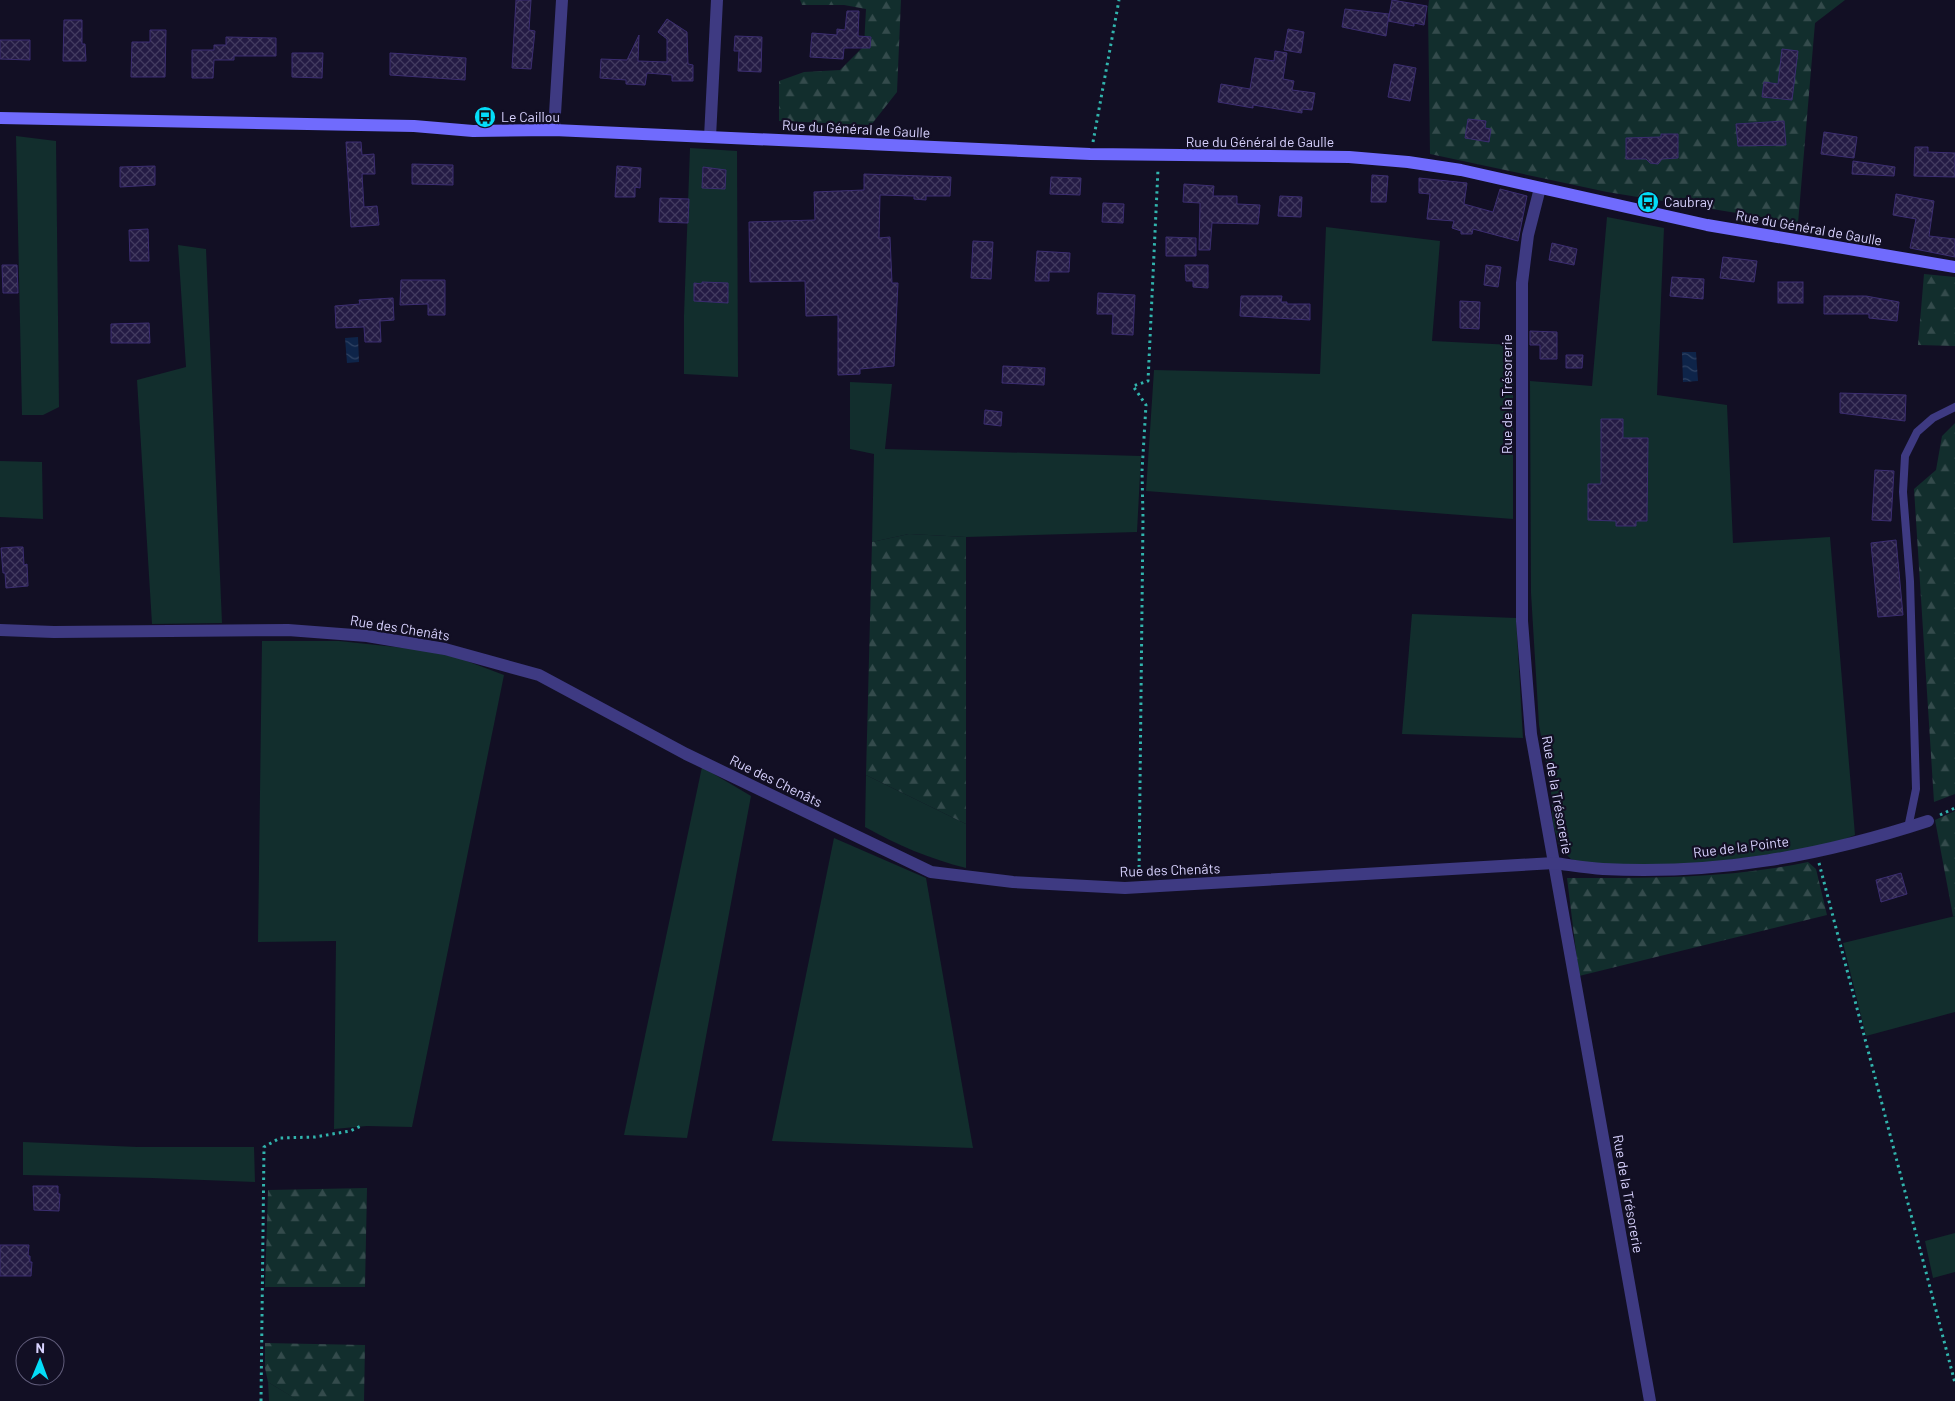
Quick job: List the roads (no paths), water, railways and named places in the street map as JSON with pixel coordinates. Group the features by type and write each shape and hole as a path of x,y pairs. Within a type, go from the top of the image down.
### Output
{"main road":[{"name":"Rue du Général de Gaulle","path":"0,118 414,126 473,131 554,130 1159,156 1349,157 1408,162 1447,168 1707,225 1955,267"}],"street":[{"path":"554,130 562,0"},
{"path":"710,137 717,0"},
{"name":"Rue de la Trésorerie","path":"1540,188 1528,236 1522,283 1522,621 1531,734 1650,1401"},
{"name":"Rue des Chenâts","path":"0,630 54,632 288,630 367,636 445,649 538,675 686,754 931,872 1013,882 1139,888 1554,863"},
{"name":"Rue de la Pointe","path":"1554,863 1602,869 1679,869 1749,864 1816,853 1874,838 1928,821"}],"lane":[{"path":"1908,828 1916,790 1910,581 1903,492 1905,456 1917,432 1933,418 1955,407"}],"water":[{"path":"358,337 359,362 347,363 345,338"},
{"path":"1682,352 1696,352 1698,381 1683,382"}],"place":[{"name":"Le Caillou","path":"485,117"},
{"name":"Caubray","path":"1648,202"}]}
